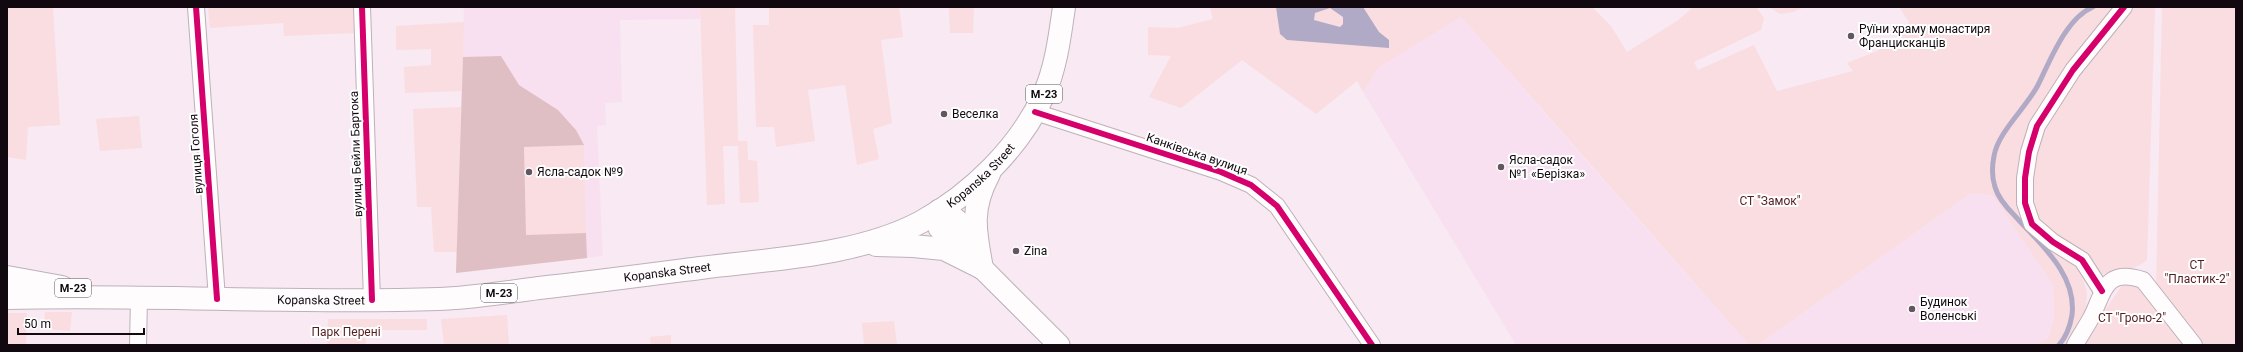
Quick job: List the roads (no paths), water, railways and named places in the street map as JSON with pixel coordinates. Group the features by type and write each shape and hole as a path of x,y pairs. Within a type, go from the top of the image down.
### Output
{"highway":[{"name":"Kopanska Street","path":"139,298 372,300 438,299 478,296 781,258 857,246 906,229 939,210 968,189 993,166 1029,124 1045,91 1057,47 1064,7"},
{"path":"982,268 976,233 976,207 979,192 993,166"},
{"path":"857,246 913,246 944,249 982,268"},
{"name":"М-23","path":"7,276 53,286 139,298"},
{"name":"М-23","path":"7,298 139,298"}],"main road":[{"path":"939,210 937,219 939,228 947,238 982,268 1059,345"}],"street":[{"name":"вулиця Гоголя","path":"196,7 217,299"},
{"name":"вулиця Бейли Бартока","path":"362,7 372,300"},
{"path":"2102,291 2082,260 2053,242 2032,224 2025,203 2025,178 2029,152 2037,126 2073,70 2124,7"},
{"name":"Канківська вулиця","path":"1035,112 1221,172 1251,185 1277,206 1372,345"},
{"path":"2075,345 2091,319 2102,291 2108,283 2128,277 2143,280 2194,345"},
{"path":"138,345 139,298"}],"waterway":[{"path":"2059,345 2068,331 2072,315 2072,300 2069,286 2055,261 2009,210 1996,191 1993,176 1993,164 1994,156 2001,138 2033,94 2067,30 2075,20 2093,7"}],"place":[{"name":"Руїни храму монастиря Францисканців","path":"1851,36"},
{"name":"Веселка","path":"944,114"},
{"name":"Ясла-садок №1 «Берізка»","path":"1501,167"},
{"name":"Ясла-садок №9","path":"529,172"},
{"name":"Zina","path":"1016,251"},
{"name":"Будинок Воленські","path":"1912,309"}],"park label":[{"name":"СТ \"Замок\"","path":"1770,201"},
{"name":"СТ \"Пластик-2\"","path":"2197,272"},
{"name":"СТ \"Гроно-2\"","path":"2132,318"},
{"name":"Парк Перені","path":"346,332"}]}
